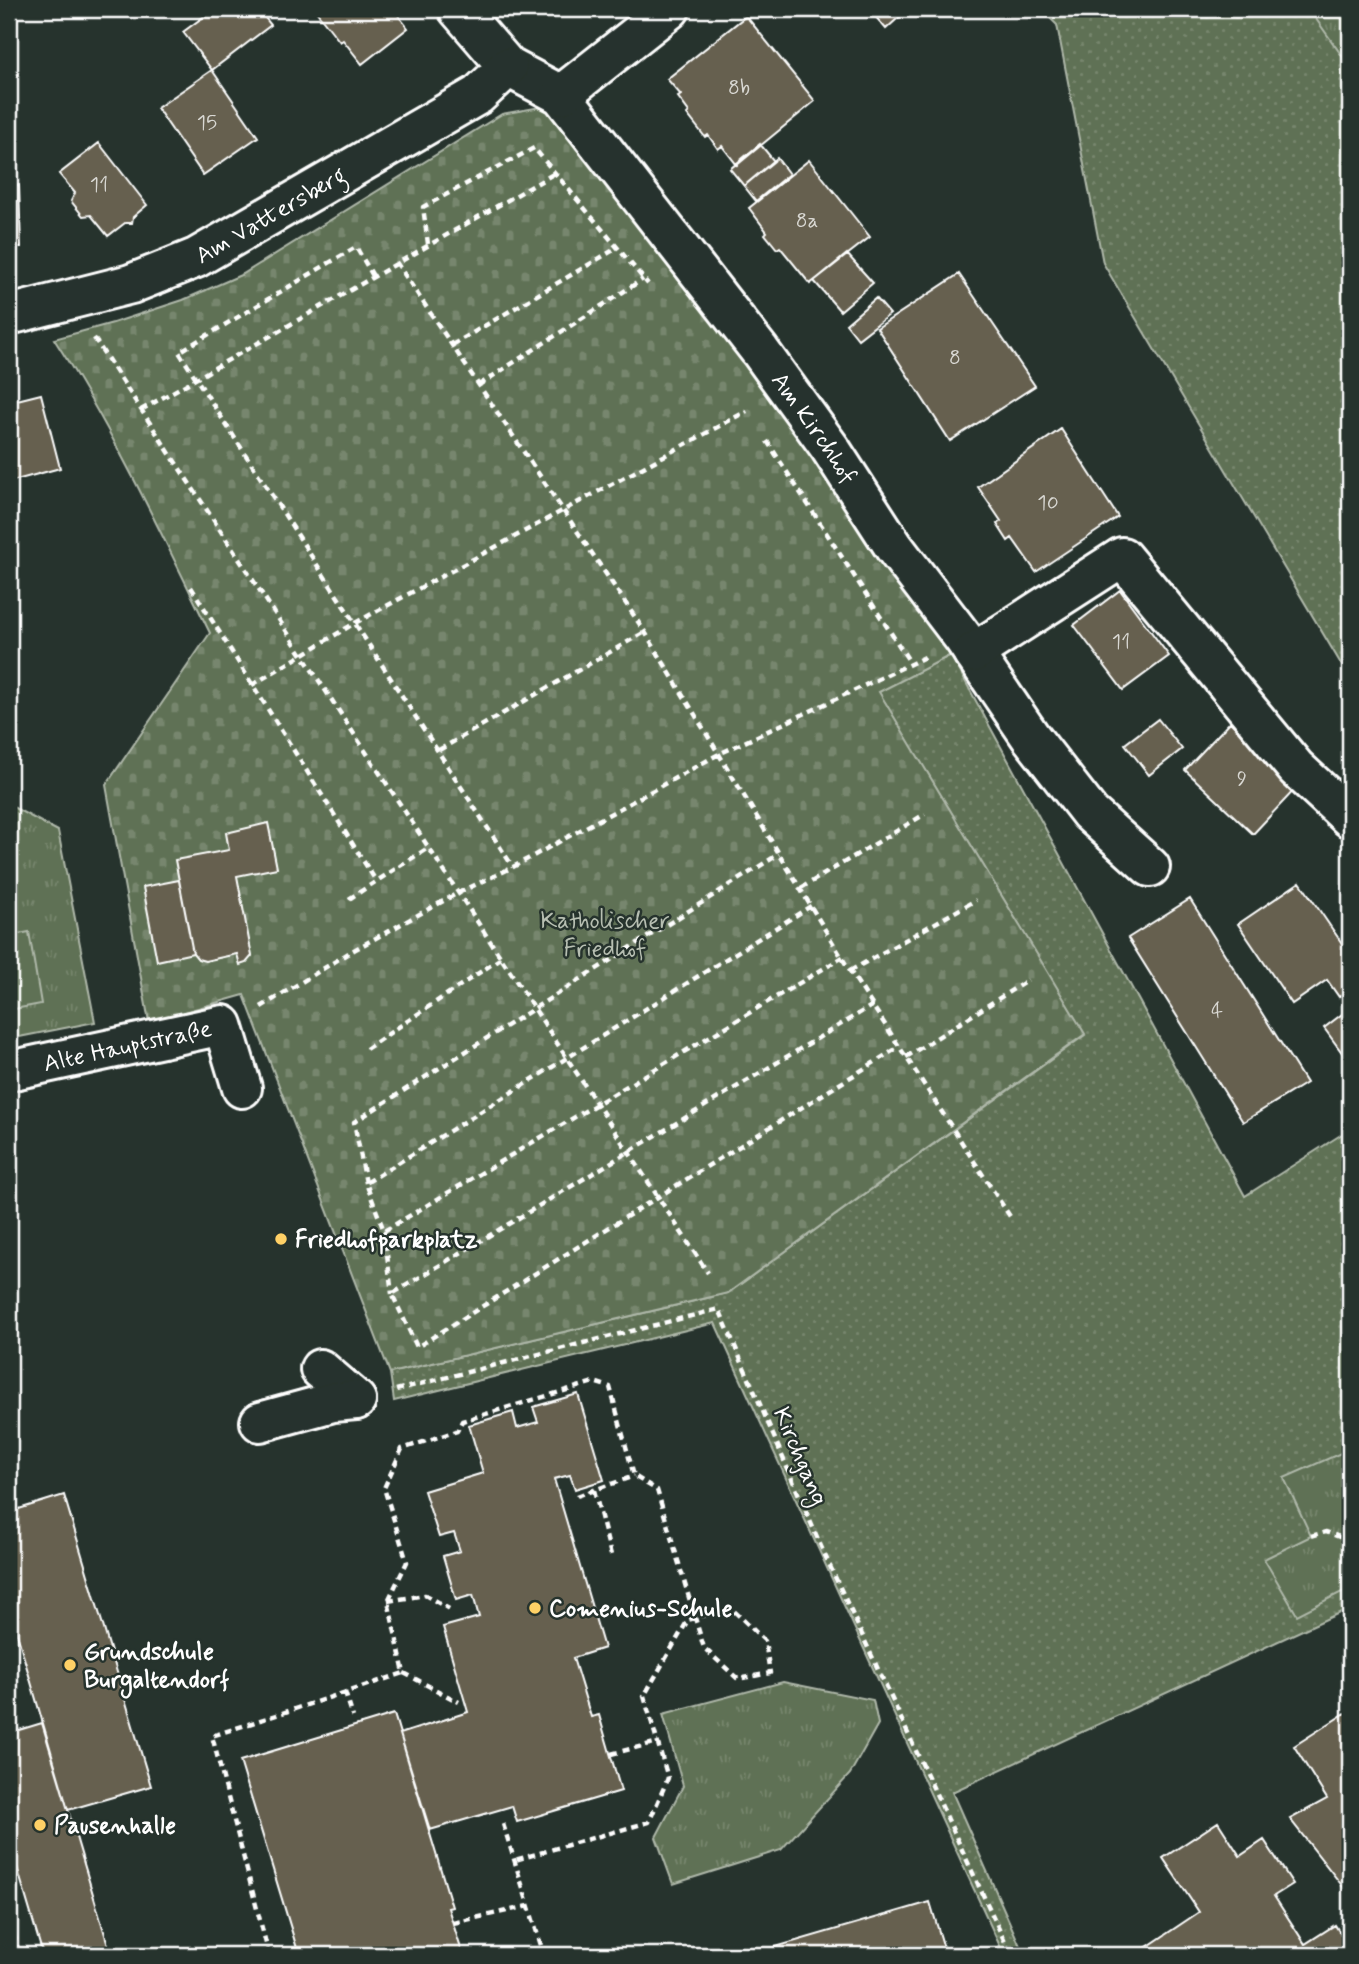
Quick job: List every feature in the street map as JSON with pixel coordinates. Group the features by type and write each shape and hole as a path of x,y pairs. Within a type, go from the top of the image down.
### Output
{"street":[{"name":"Am Kirchhof","path":"458,9 508,67 561,95 760,351 830,448 894,547 968,646 1030,736 1090,813 1150,867"},
{"path":"561,95 670,9"},
{"name":"Am Vattersberg","path":"9,315 166,272 196,258 478,95 508,67"},
{"path":"968,646 1122,557 1297,768 1350,818"},
{"name":"Alte Hauptstraße","path":"9,1072 223,1025 242,1088"},
{"path":"320,1369 356,1400"},
{"path":"260,1422 333,1402 356,1400"}],"path":[{"path":"428,244 423,207 534,148 651,288"},
{"path":"141,410 555,173"},
{"path":"373,276 356,247 179,352 513,867"},
{"path":"453,345 617,248"},
{"path":"397,262 645,632 850,971 1011,1218"},
{"path":"479,385 643,279"},
{"path":"84,296 91,334 708,1273"},
{"path":"252,685 355,623 747,411 754,422"},
{"path":"762,434 911,664"},
{"path":"191,587 376,881"},
{"path":"439,750 645,632"},
{"path":"223,1025 254,1012 352,951 458,893 513,867 719,754 911,664 968,646"},
{"path":"801,888 925,814"},
{"path":"349,899 428,848"},
{"path":"779,854 354,1122 366,1183 384,1231 392,1293 417,1348 899,1047"},
{"path":"850,971 976,900"},
{"path":"366,1183 811,906"},
{"path":"384,1231 842,957"},
{"path":"366,1049 501,958"},
{"path":"906,1057 1028,980"},
{"path":"392,1293 873,1005"},
{"name":"Kirchgang","path":"356,1400 719,1309 823,1551 1011,1955"},
{"path":"404,1673 388,1601 407,1562 384,1488 401,1449 457,1431 462,1421 594,1382 610,1387 634,1476 657,1490 697,1617 704,1648 738,1679 770,1673 765,1641 732,1608 697,1617 688,1620 644,1696 668,1778 649,1822 515,1860"},
{"path":"577,1496 634,1476"},
{"path":"594,1490 611,1555"},
{"path":"1311,1536 1326,1532 1350,1541"},
{"path":"388,1601 425,1595 449,1609"},
{"path":"269,1955 212,1736 404,1673 459,1702"},
{"path":"345,1692 353,1717"},
{"path":"611,1755 657,1742"},
{"path":"503,1825 544,1955"},
{"path":"453,1923 529,1906"},
{"path":"9,1910 19,1955"}],"green space":[{"path":"1041,9 1313,9 1350,64 1350,679 1103,263 1057,25"},
{"path":"1309,9 1350,9 1350,67"},
{"name":"Katholischer Friedhof","path":"546,106 771,386 951,655 879,692 1085,1034 728,1293 390,1373 244,995 149,1022 106,785 210,633 117,447 54,339 183,300 243,274 502,114"},
{"path":"951,655 1245,1196 1350,1129 1350,1608 952,1792 1024,1955 1004,1955 715,1323 394,1401 390,1373 728,1293 1085,1035 878,691"},
{"path":"9,805 58,831 95,1022 9,1039"},
{"path":"29,932 41,1004 9,1010 9,936"},
{"path":"1350,1449 1350,1588 1297,1615 1264,1559 1311,1536 1284,1478"},
{"path":"783,1682 873,1700 878,1724 850,1774 781,1850 673,1884 656,1837 683,1786 663,1714"}],"building":[{"path":"214,9 258,9 271,25 212,70 183,32"},
{"path":"317,9 393,9 408,28 362,64 343,40 340,42"},
{"path":"869,9 908,9 886,29"},
{"path":"746,16 815,101 737,165 722,146 718,149 708,135 705,137 687,114 689,112 678,97 681,95 667,79"},
{"path":"212,70 258,137 203,175 157,108"},
{"path":"99,143 147,205 133,217 132,223 125,223 108,236 91,215 83,216 71,201 75,193 59,174"},
{"path":"760,144 774,161 744,186 730,169"},
{"path":"777,158 789,174 756,201 744,186"},
{"path":"809,160 870,237 810,284 780,247 777,249 749,208"},
{"path":"19,185 21,247 9,247 9,186"},
{"path":"847,254 873,283 840,311 814,281"},
{"path":"959,274 1035,386 950,441 877,328"},
{"path":"876,298 890,314 858,339 846,324"},
{"path":"41,394 60,468 9,482 9,402"},
{"path":"1061,429 1118,517 1036,572 1012,538 1008,541 997,524 1001,521 978,487"},
{"path":"1120,590 1169,656 1123,690 1074,625"},
{"path":"1158,719 1182,749 1149,775 1125,744"},
{"path":"1230,722 1298,786 1253,834 1185,770"},
{"path":"268,823 277,868 237,876 252,956 240,965 237,954 205,961 198,959 193,953 175,860 229,850 226,833"},
{"path":"179,880 193,953 157,961 143,887"},
{"path":"1300,882 1350,955 1350,989 1339,997 1327,980 1292,1004 1238,924"},
{"path":"1190,899 1306,1083 1243,1122 1128,938"},
{"path":"1350,1008 1350,1055 1346,1058 1324,1028"},
{"name":"Comenius-Schule","path":"578,1394 604,1480 575,1489 570,1475 554,1479 604,1648 573,1658 591,1717 599,1715 621,1791 517,1822 512,1806 430,1830 400,1734 468,1712 443,1627 479,1617 473,1595 456,1600 443,1556 460,1551 454,1533 439,1537 424,1491 483,1473 469,1425 513,1412 517,1428 538,1422 533,1407"},
{"name":"Grundschule Burgaltendorf","path":"64,1495 151,1786 68,1810 9,1606 9,1512"},
{"path":"1350,1710 1348,1893 1290,1819 1327,1799 1294,1746"},
{"path":"394,1714 452,1907 448,1908 463,1955 299,1955 240,1761"},
{"name":"Pausenhalle","path":"42,1723 111,1955 43,1955 9,1840 9,1733"},
{"path":"1218,1822 1240,1856 1264,1840 1293,1884 1274,1896 1305,1944 1335,1925 1350,1949 1350,1955 1135,1955 1199,1912 1163,1858"},
{"path":"930,1902 946,1955 748,1955"}],"place":[{"name":"Friedhofparkplatz","path":"281,1239"},
{"name":"Comenius-Schule","path":"535,1608"},
{"name":"Grundschule Burgaltendorf","path":"70,1665"},
{"name":"Pausenhalle","path":"40,1825"}]}
